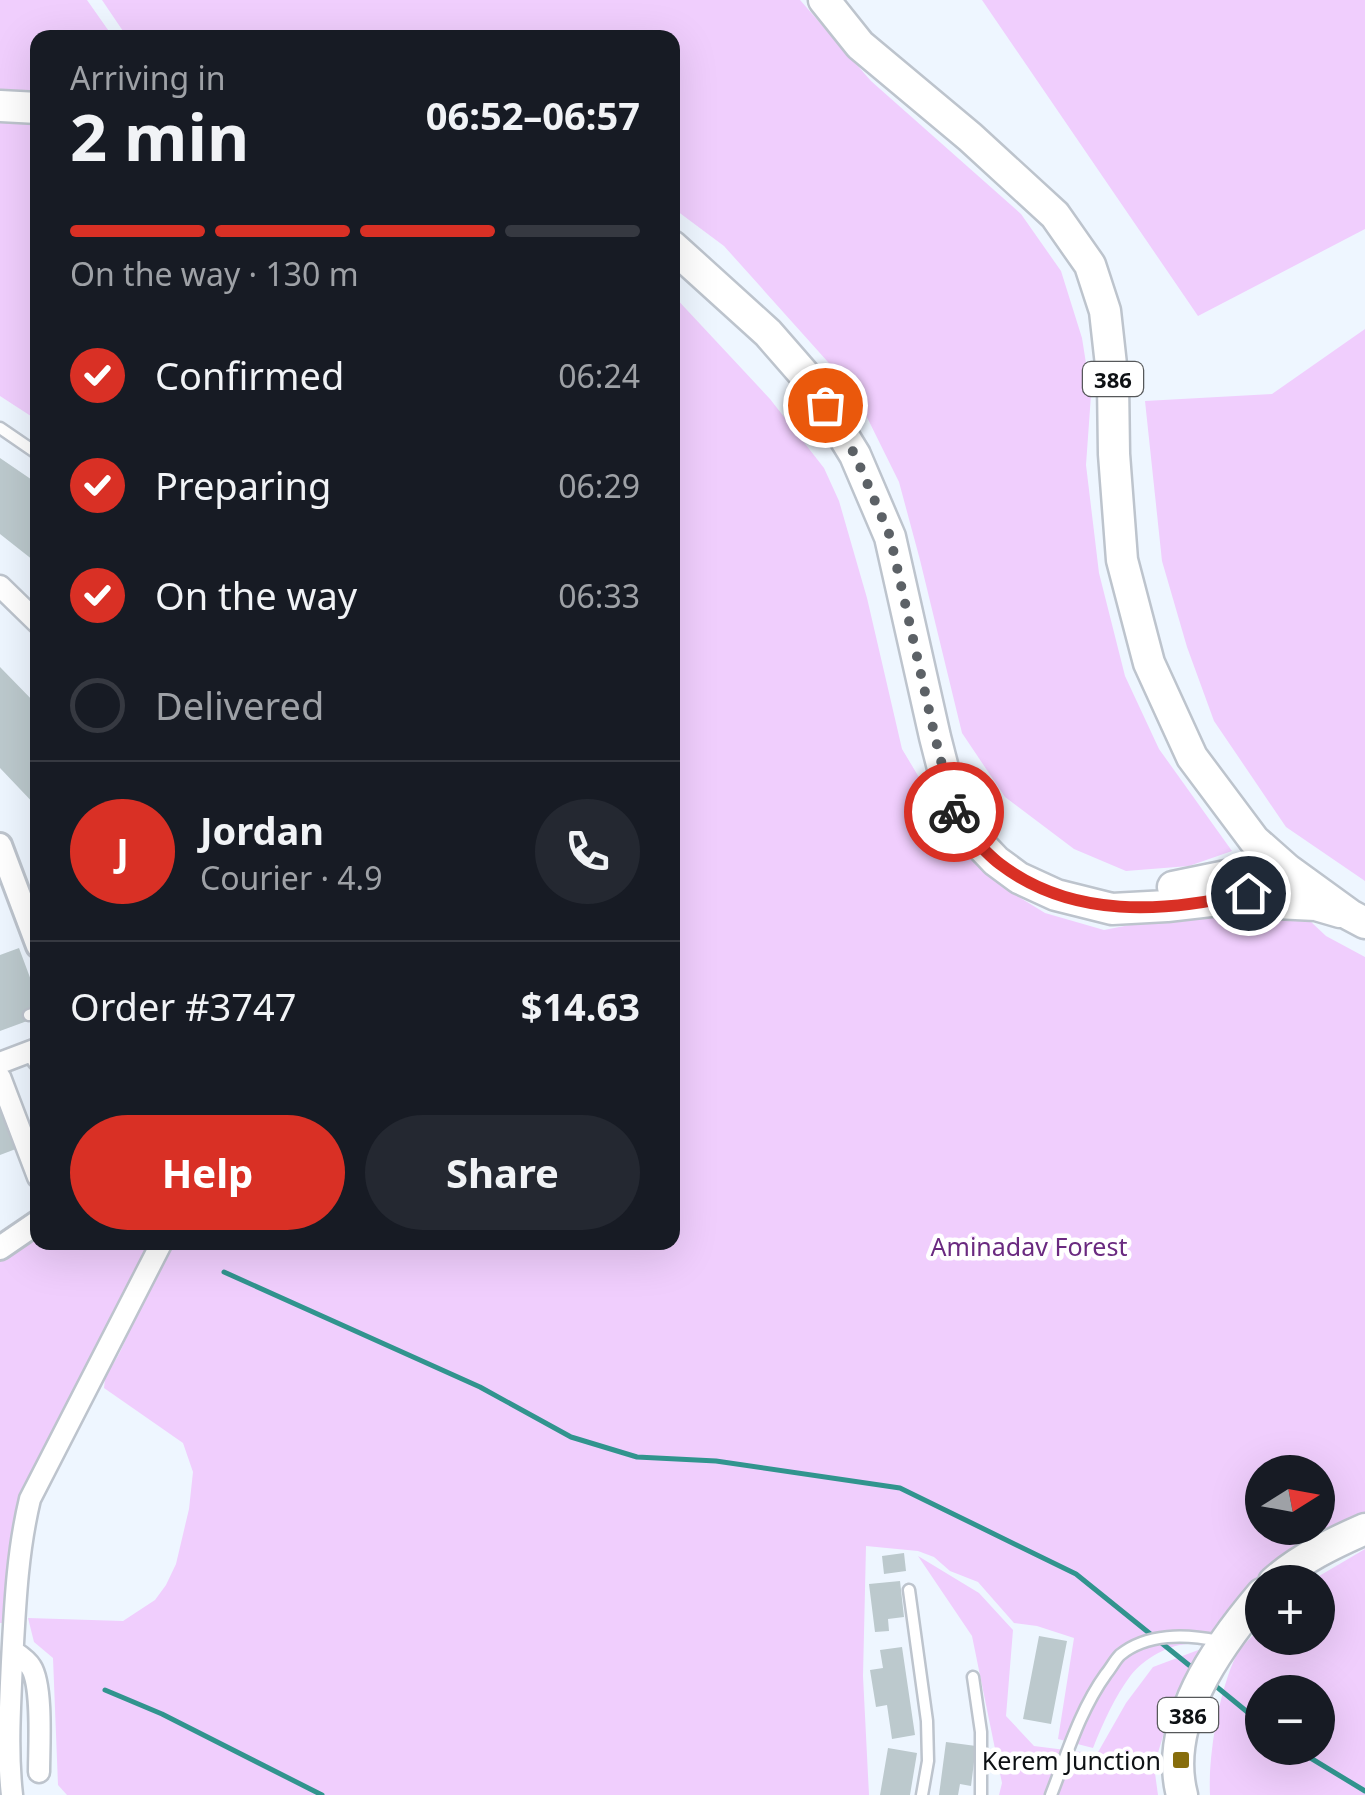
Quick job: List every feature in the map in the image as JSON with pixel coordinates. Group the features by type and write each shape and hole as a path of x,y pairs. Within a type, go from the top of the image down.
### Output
{"main road":[{"name":"386","path":"824,0 860,45 1055,215 1090,266 1106,311 1122,560 1148,663 1192,757 1254,840 1288,870 1357,919"},
{"path":"0,106 30,108"},
{"path":"680,253 768,332 809,380 855,455 890,536 956,819 996,862 1056,895 1112,908 1219,900 1271,884 1288,870"},
{"path":"956,819 1011,858 1059,882 1096,893 1129,895 1241,873 1288,870"},
{"path":"1219,900 1316,905 1357,919"},
{"path":"1297,1565 1365,1529"},
{"name":"386","path":"1182,1795 1179,1739 1203,1678 1245,1615"}],"street":[{"path":"0,586 30,612"},
{"path":"0,846 30,925"},
{"path":"0,1064 30,1052"},
{"path":"0,1077 30,1156"},
{"path":"0,1248 30,1227"},
{"path":"12,1795 8,1740 13,1650 20,1542 30,1499 158,1250"},
{"path":"13,1650 29,1663 38,1691 39,1772"}],"lane":[{"path":"0,428 30,449"},
{"path":"909,1590 926,1720 928,1762 922,1795"},
{"path":"1051,1795 1082,1714 1119,1656 1159,1638 1193,1636 1224,1642"},
{"path":"973,1677 981,1732 981,1795"}],"green space":[{"path":"0,0 87,0 108,30 30,30 30,415 0,396"},
{"path":"102,0 800,0 871,81 1021,214 1061,271 1082,338 1091,395 1086,465 1099,573 1125,676 1159,749 1232,851 1189,866 1126,871 1074,849 1005,797 962,733 899,482 854,391 724,246 680,213 680,30 122,30"},
{"path":"982,0 1365,0 1365,229 1198,316"},
{"name":"Aminadav Forest","path":"680,303 770,399 824,468 839,501 867,598 902,749 951,840 1014,894 1045,913 1104,930 1186,914 1224,915 1292,904 1326,936 1365,957 1365,1521 1311,1565 1245,1565 1245,1619 1210,1648 1178,1645 1138,1667 1105,1719 1093,1748 1058,1739 1074,1638 1014,1623 978,1582 950,1571 934,1557 918,1551 866,1546 863,1676 869,1795 67,1795 58,1785 53,1658 34,1642 28,1618 123,1621 155,1600 176,1564 193,1472 183,1443 104,1388 105,1378 167,1250 680,1250"},
{"path":"1365,329 1365,881 1286,827 1214,721 1162,561 1145,401 1272,394"},
{"path":"30,1238 30,1250 151,1250 47,1454 24,1487 18,1513 9,1623 0,1623 0,1260"},
{"path":"1365,1549 1365,1795 1210,1795 1216,1724 1236,1656 1245,1644 1245,1655 1335,1655 1335,1567"},
{"path":"918,1556 979,1593 1013,1630 1006,1716 1034,1746 1097,1754 1126,1703 1153,1667 1201,1649 1176,1693 1154,1766 1158,1795 999,1795 1002,1783 972,1636"}],"building":[{"path":"0,458 30,479 30,558 0,534"},
{"path":"0,667 30,698 30,800 0,768"},
{"path":"19,948 30,978 30,1020 0,1031 0,955"},
{"path":"0,1090 21,1147 0,1155"},
{"path":"904,1553 906,1571 884,1574 882,1556"},
{"path":"900,1581 904,1617 888,1619 889,1631 875,1632 869,1584"},
{"path":"1039,1636 1067,1641 1051,1724 1023,1719"},
{"path":"902,1647 915,1735 892,1739 887,1705 876,1707 870,1670 883,1668 880,1650"},
{"path":"946,1742 976,1746 971,1786 960,1784 958,1795 939,1795"},
{"path":"888,1748 917,1753 910,1795 880,1795"}],"waterway":[{"path":"224,1272 480,1387 571,1437 637,1457 716,1461 900,1488 1076,1574 1195,1670"},
{"path":"1212,1683 1245,1710"},
{"path":"105,1690 162,1714 322,1795"},
{"path":"1322,1765 1365,1791"}],"way so far":[{"path":"825,405 855,455 890,536 954,812"}],"place":[{"name":"Kerem Junction","path":"1181,1760"}],"route":[{"path":"954,812 996,862 1056,895 1112,908 1167,906 1248,893"}]}
